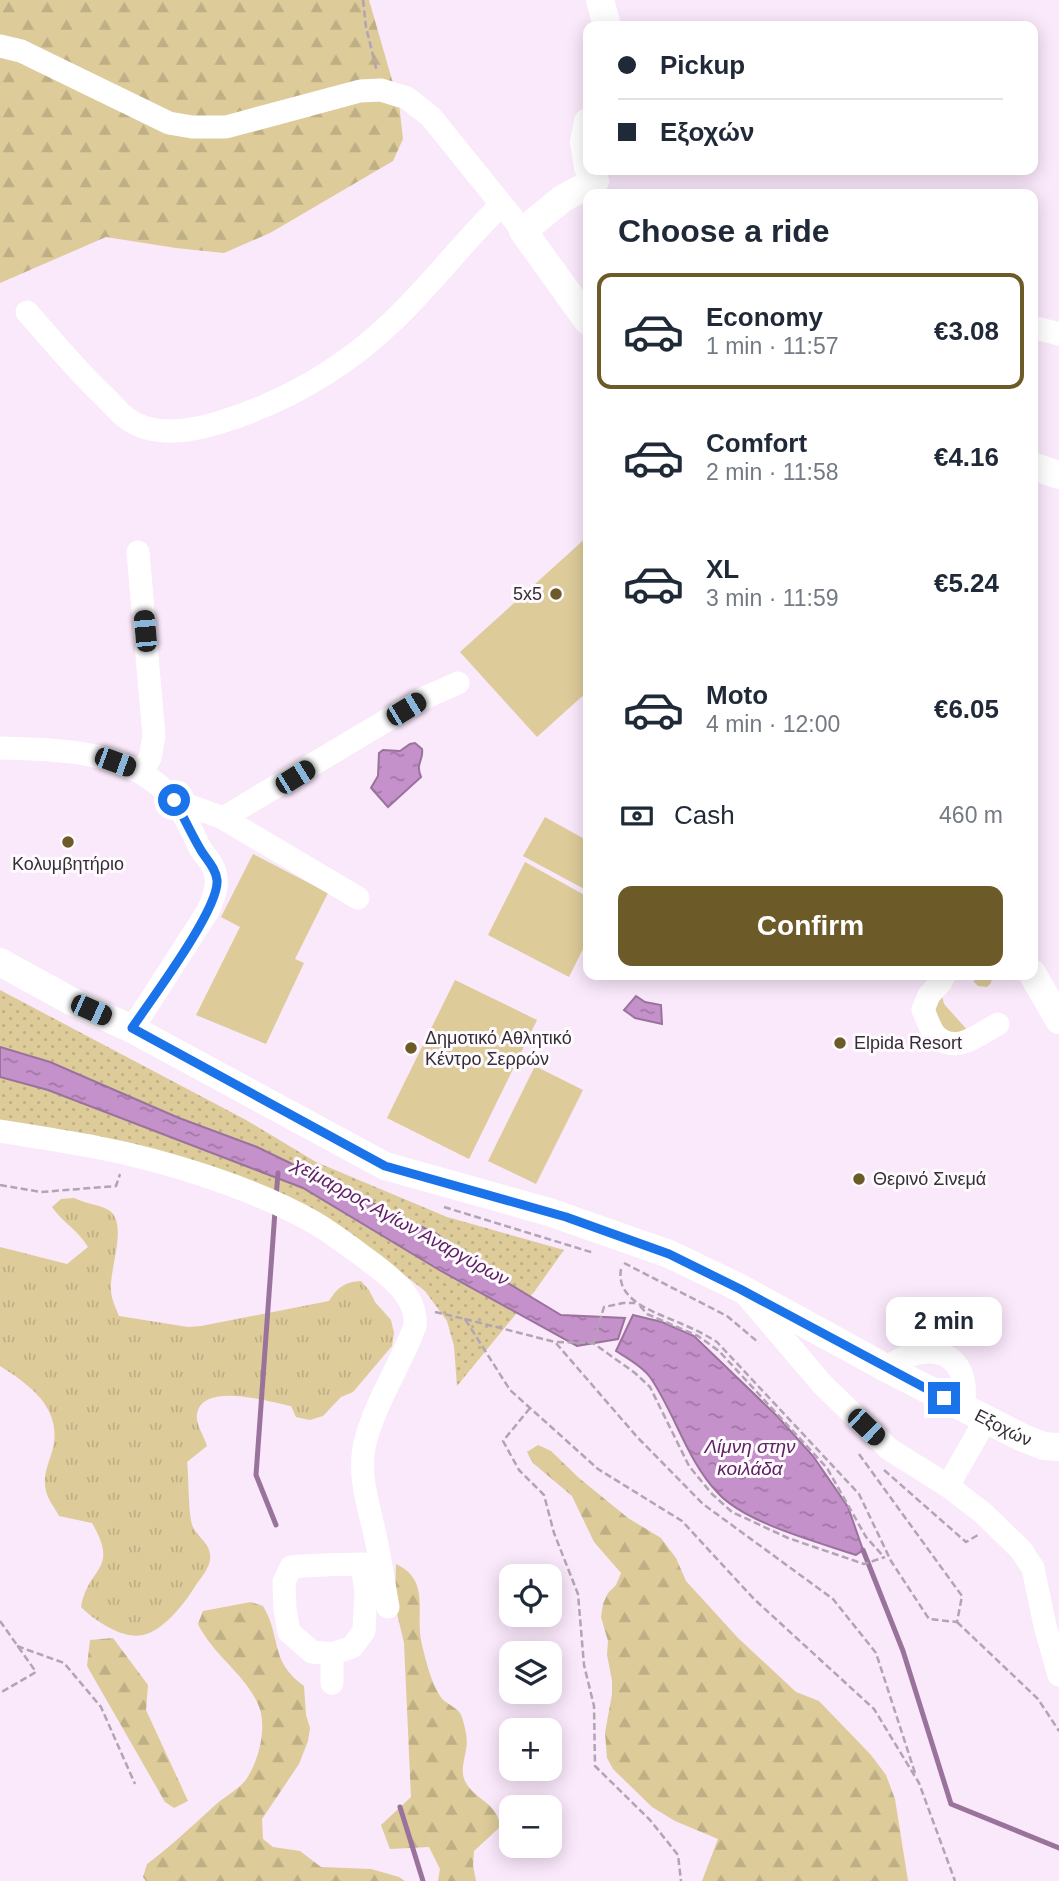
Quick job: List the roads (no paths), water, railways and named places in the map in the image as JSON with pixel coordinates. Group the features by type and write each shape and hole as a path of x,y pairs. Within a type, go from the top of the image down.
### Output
{"main road":[{"path":"600,0 606,21"},
{"path":"583,314 523,231 562,198 595,178"},
{"path":"1038,468 1059,475"},
{"name":"Εξοχών","path":"0,962 71,1001 132,1028 385,1166 583,1222 669,1254 975,1414 1037,1444 1059,1447"},
{"path":"1036,980 1059,1020"}],"street":[{"path":"0,46 32,56 169,123 192,127 226,127 360,91 381,90 407,98 431,117 452,140 523,231"},
{"path":"27,312 93,386 129,421 162,432 202,428 247,414 286,396 325,375 362,348 394,320 501,205"},
{"path":"1038,329 1059,334"},
{"path":"138,552 154,736 150,758 141,772"},
{"path":"223,818 424,698 458,683"},
{"path":"0,748 89,753 141,772 174,800 223,818 358,898"},
{"path":"132,1028 190,941 215,895 217,881 212,866 174,800"},
{"path":"942,980 929,995 923,1010 934,1035 948,1044 964,1043 998,1024"},
{"path":"0,1131 127,1154 247,1192 313,1222 385,1274 401,1289 412,1306 415,1326 372,1420 363,1449 363,1483 371,1564 364,1631 352,1647 332,1654 312,1652 289,1632 284,1582 290,1567 371,1564"},
{"path":"740,1289 824,1385 889,1449 948,1486 1021,1550 1033,1568 1059,1675"},
{"path":"886,1368 911,1354 926,1351 943,1354 952,1360 960,1373 965,1393 975,1414 948,1486"},
{"path":"371,1564 388,1607"},
{"path":"332,1654 332,1683"}],"water":[{"path":"415,743 422,749 419,768 421,777 388,807 371,788 378,776 379,753 383,750 400,751"},
{"path":"636,996 645,1002 661,1005 662,1024 635,1018 624,1010"},
{"path":"0,1047 50,1062 179,1118 257,1147 437,1234 476,1264 561,1315 625,1318 618,1339 577,1346 441,1271 303,1188 48,1090 0,1077"},
{"name":"Λίμνη στην κοιλάδα","path":"633,1315 662,1322 694,1336 778,1417 813,1456 848,1507 863,1550 856,1555 783,1530 746,1514 718,1493 689,1452 650,1377 616,1351"}],"waterway":[{"path":"276,1198 278,1173"},
{"path":"275,1211 256,1475 276,1525"},
{"name":"χείμαρρος Αγίων Αναργύρων","path":"863,1550 903,1651 951,1804 1059,1848"},
{"path":"400,1807 423,1881"}],"place":[{"name":"5x5","path":"556,594"},
{"name":"Κολυμβητήριο","path":"68,842"},
{"name":"Elpida Resort","path":"840,1043"},
{"name":"Δημοτικό Αθλητικό Κέντρο Σερρών","path":"411,1048"},
{"name":"Θερινό Σινεμά","path":"859,1179"}]}
